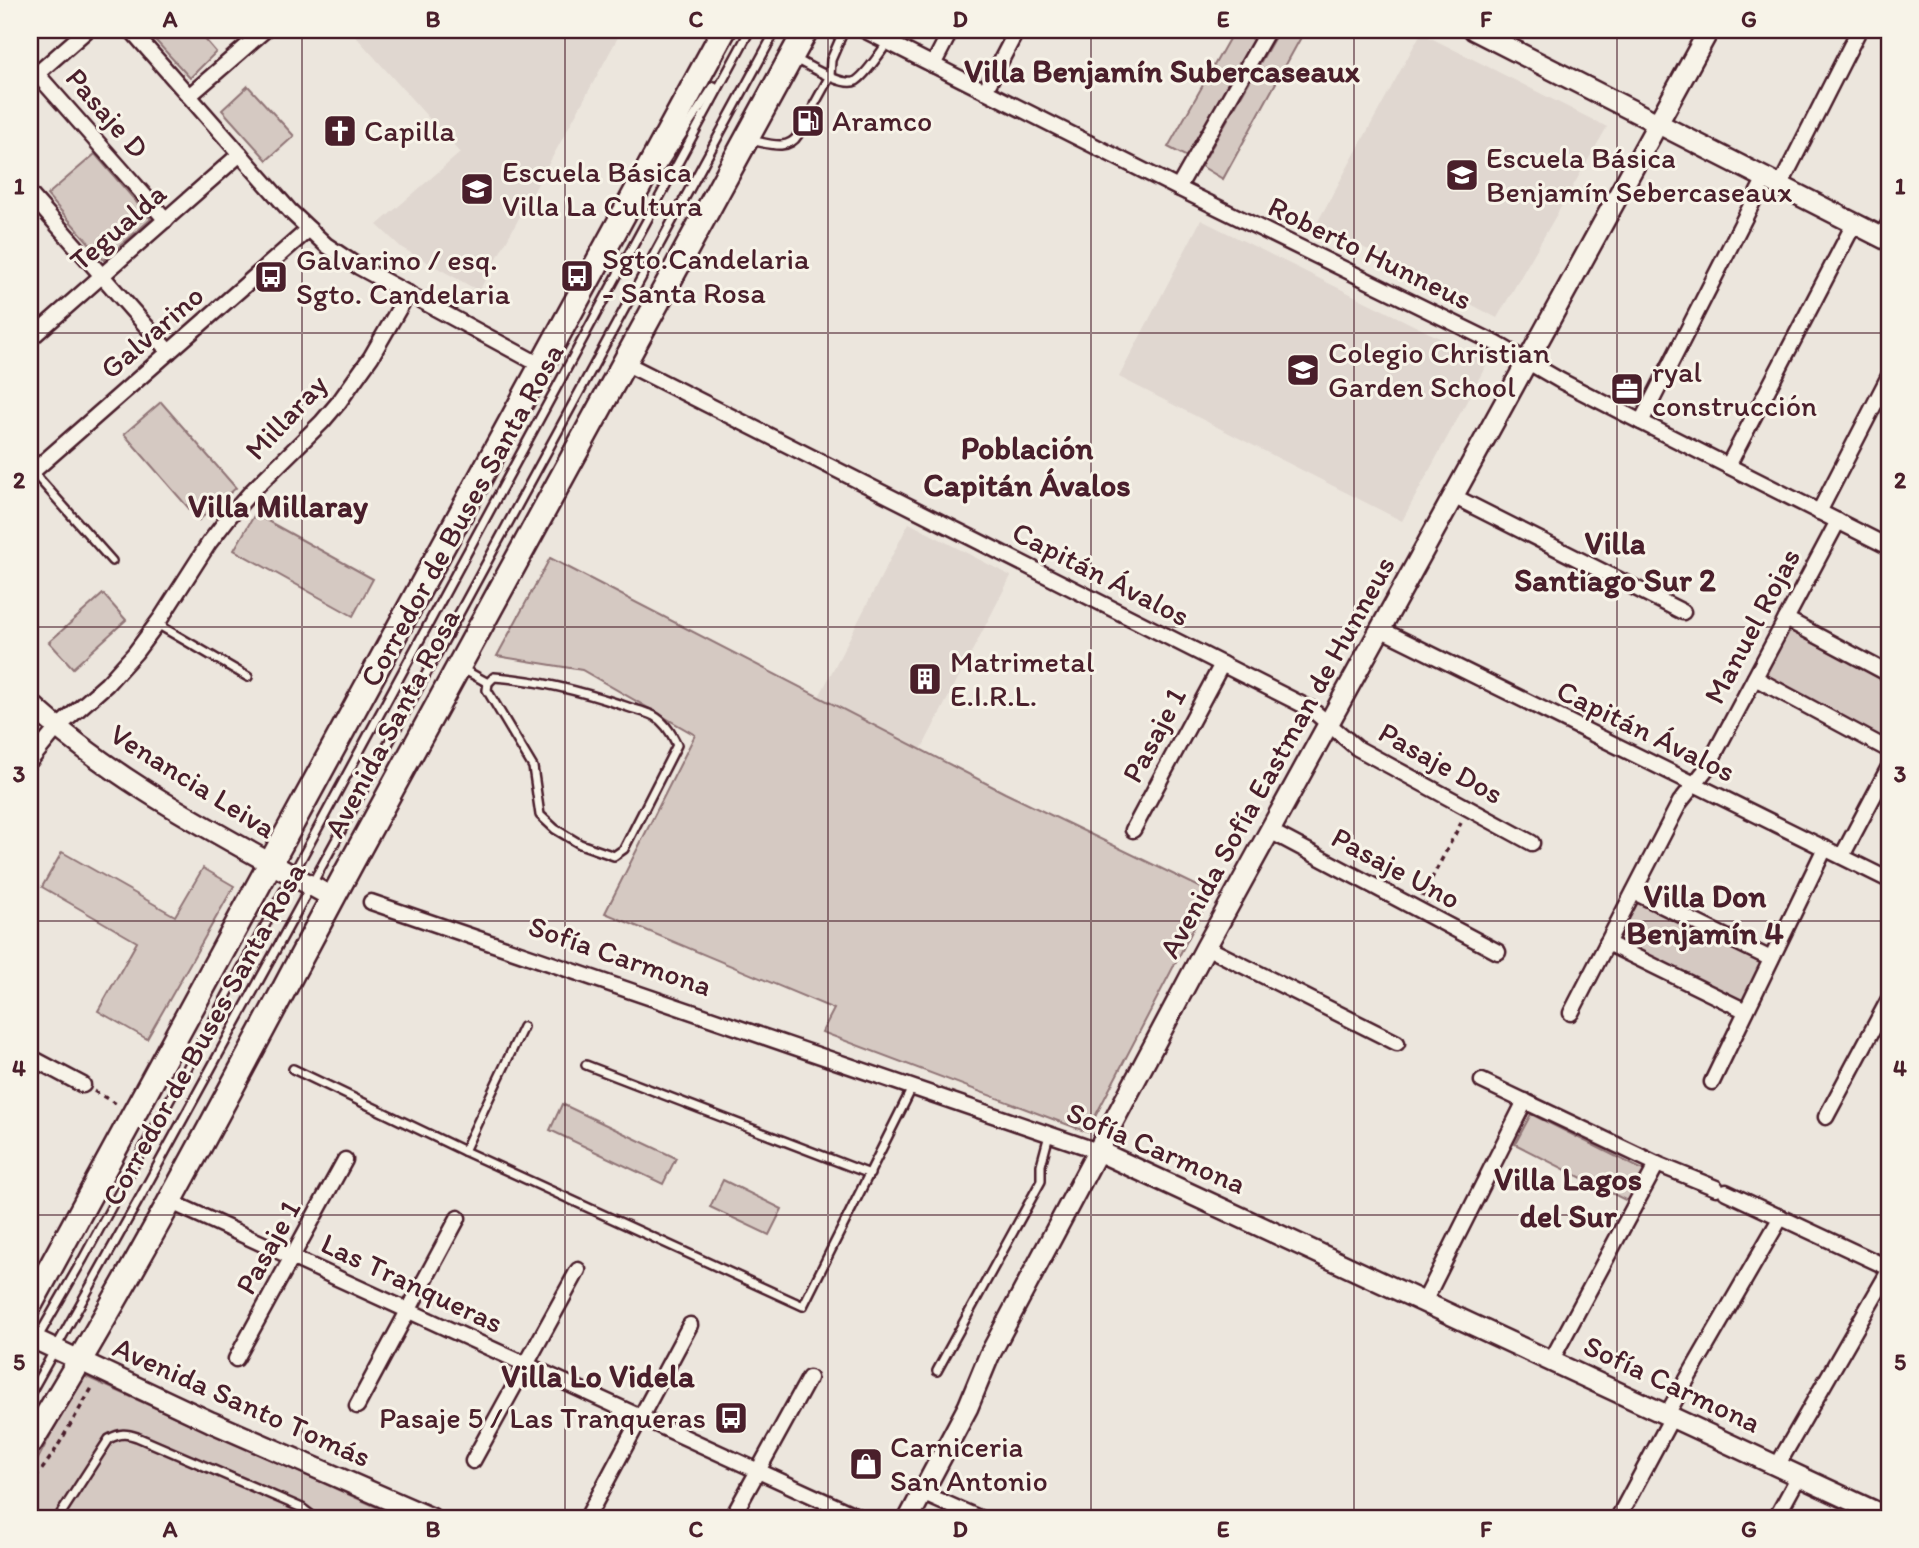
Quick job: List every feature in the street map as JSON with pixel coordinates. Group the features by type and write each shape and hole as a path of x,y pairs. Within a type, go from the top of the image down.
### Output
{"main road":[{"name":"Avenida Santa Rosa","path":"30,1305 724,30"},
{"name":"Avenida Santa Rosa","path":"30,1443 169,1201 623,362 806,30"}],"street":[{"path":"33,77 87,30"},
{"path":"131,30 309,229 341,256 542,366"},
{"path":"189,96 265,30"},
{"name":"Roberto Hunneus","path":"864,30 1497,344 1641,422 1889,547"},
{"path":"933,65 951,30"},
{"path":"985,92 1017,30"},
{"path":"1178,188 1268,30"},
{"path":"1474,30 1854,224 1887,234"},
{"name":"Avenida Sofía Eastman de Hunneus","path":"909,1518 968,1407 989,1356 1206,947 1709,30"},
{"path":"1641,422 1772,182 1859,30"},
{"name":"Pasaje D","path":"33,77 166,219"},
{"name":"Tegualda","path":"30,339 240,154"},
{"path":"30,194 169,352"},
{"path":"1728,466 1854,224"},
{"name":"Galvarino","path":"31,473 309,229"},
{"name":"Millaray","path":"30,761 57,728 122,669 157,624 229,517 322,422 356,380 408,293"},
{"name":"Capitán Ávalos","path":"623,362 1311,709 1328,723"},
{"path":"1819,512 1889,376"},
{"path":"1453,496 1683,612"},
{"name":"Manuel Rojas","path":"1571,1013 1680,802 1707,768 1838,521"},
{"path":"1786,619 1889,674"},
{"name":"Capitán Ávalos","path":"1380,629 1889,880"},
{"name":"Pasaje 1","path":"1133,830 1222,664"},
{"path":"1755,678 1889,750"},
{"name":"Venancia Leiva","path":"30,703 57,728 133,783 333,898"},
{"name":"Pasaje Dos","path":"1328,723 1357,748 1532,843"},
{"path":"1842,856 1889,767"},
{"name":"Pasaje Uno","path":"1270,831 1498,952"},
{"path":"1712,1082 1825,848"},
{"path":"1634,892 1771,960"},
{"name":"Sofía Carmona","path":"371,902 1098,1151 1777,1466 1887,1513"},
{"path":"1607,943 1746,1011"},
{"path":"1206,947 1397,1043"},
{"path":"1826,1117 1889,999"},
{"path":"30,1057 83,1086"},
{"path":"1482,1080 1657,1164 1781,1217 1889,1269 1777,1466"},
{"path":"1424,1302 1525,1101"},
{"name":"Pasaje 1","path":"236,1359 345,1160"},
{"path":"1551,1361 1657,1164"},
{"name":"Las Tranqueras","path":"169,1201 861,1518"},
{"path":"1618,1518 1670,1416 1781,1217"},
{"path":"357,1406 458,1218"},
{"path":"473,1461 578,1270"},
{"path":"589,1514 690,1325"},
{"name":"Avenida Santo Tomás","path":"32,1343 55,1350 431,1518"},
{"path":"733,1518 810,1378"},
{"path":"1776,1518 1799,1476"},
{"path":"922,1493 979,1518"}],"lane":[{"name":"Corredor de Buses Santa Rosa","path":"32,1343 83,1259 750,30"},
{"name":"Corredor de Buses Santa Rosa","path":"30,1394 312,886 776,30"},
{"path":"814,105 830,76 831,60 844,30"},
{"path":"791,57 847,83 856,81 888,42"},
{"path":"626,211 666,160 738,51"},
{"path":"746,139 783,145 794,141 798,135"},
{"path":"31,473 112,561"},
{"path":"157,624 248,677"},
{"path":"458,666 488,682"},
{"path":"494,677 519,679 598,697 654,716 666,726 677,745 624,849 614,856 580,844 555,829 540,815 533,767 487,690 488,682 494,677"},
{"path":"464,1151 523,1027"},
{"path":"586,1065 870,1174"},
{"path":"293,1069 464,1151 803,1306 912,1088"},
{"path":"937,1371 1041,1181 1041,1165 1049,1134"},
{"path":"58,1518 109,1439 125,1433 302,1508 315,1518"}],"path":[{"path":"1416,909 1469,809"},
{"path":"83,1086 135,1114"},
{"path":"30,1486 92,1388 85,1384"}],"shaded area":[{"path":"146,30 197,30 216,52 190,78"},
{"name":"Escuela Básica Villa La Cultura","path":"350,30 622,30 479,291 402,248 377,225 460,153"},
{"path":"1234,30 1262,30 1187,157 1168,147"},
{"path":"1279,30 1305,30 1223,179 1201,166"},
{"name":"Escuela Básica Benjamín Sebercaseaux","path":"1421,33 1607,127 1497,318 1317,223"},
{"path":"248,86 294,136 267,160 222,110"},
{"path":"95,154 151,219 104,260 47,195"},
{"name":"Colegio Christian Garden School","path":"1201,220 1488,362 1402,521 1119,377"},
{"path":"161,402 236,488 199,520 124,434"},
{"path":"255,514 373,579 353,616 234,550"},
{"path":"909,523 1011,576 921,750 819,697"},
{"path":"550,558 1005,793 1212,893 1087,1132 822,1032 834,1009 605,913 695,735 582,670 497,656"},
{"path":"103,594 126,620 73,668 49,642"},
{"path":"1789,630 1889,683 1889,745 1763,679"},
{"path":"62,852 175,916 203,868 234,886 147,1039 98,1011 137,942 42,887"},
{"path":"1638,902 1765,962 1744,1005 1616,944"},
{"path":"562,1104 676,1158 663,1184 550,1130"},
{"path":"1531,1114 1647,1172 1631,1203 1515,1144"},
{"path":"723,1180 782,1209 769,1235 710,1207"},
{"path":"82,1375 401,1518 30,1518 30,1474"}],"place":[{"name":"Aramco","path":"808,121"},
{"name":"Capilla","path":"340,131"},
{"name":"Escuela Básica Benjamín Sebercaseaux","path":"1462,175"},
{"name":"Escuela Básica Villa La Cultura","path":"477,189"},
{"name":"Sgto.Candelaria - Santa Rosa","path":"577,276"},
{"name":"Galvarino / esq. Sgto. Candelaria","path":"271,277"},
{"name":"Colegio Christian Garden School","path":"1303,370"},
{"name":"ryal construcción","path":"1627,389"},
{"name":"Matrimetal E.I.R.L.","path":"925,679"},
{"name":"Pasaje 5 / Las Tranqueras","path":"731,1418"},
{"name":"Carniceria San Antonio","path":"866,1464"}],"district":[{"name":"Villa Benjamín Subercaseaux","path":"1162,71"},
{"name":"Población Capitán Ávalos","path":"1027,466"},
{"name":"Villa Millaray","path":"278,506"},
{"name":"Villa Santiago Sur 2","path":"1615,562"},
{"name":"Villa Don Benjamín 4","path":"1705,914"},
{"name":"Villa Lagos del Sur","path":"1568,1198"},
{"name":"Villa Lo Videla","path":"598,1376"}]}
